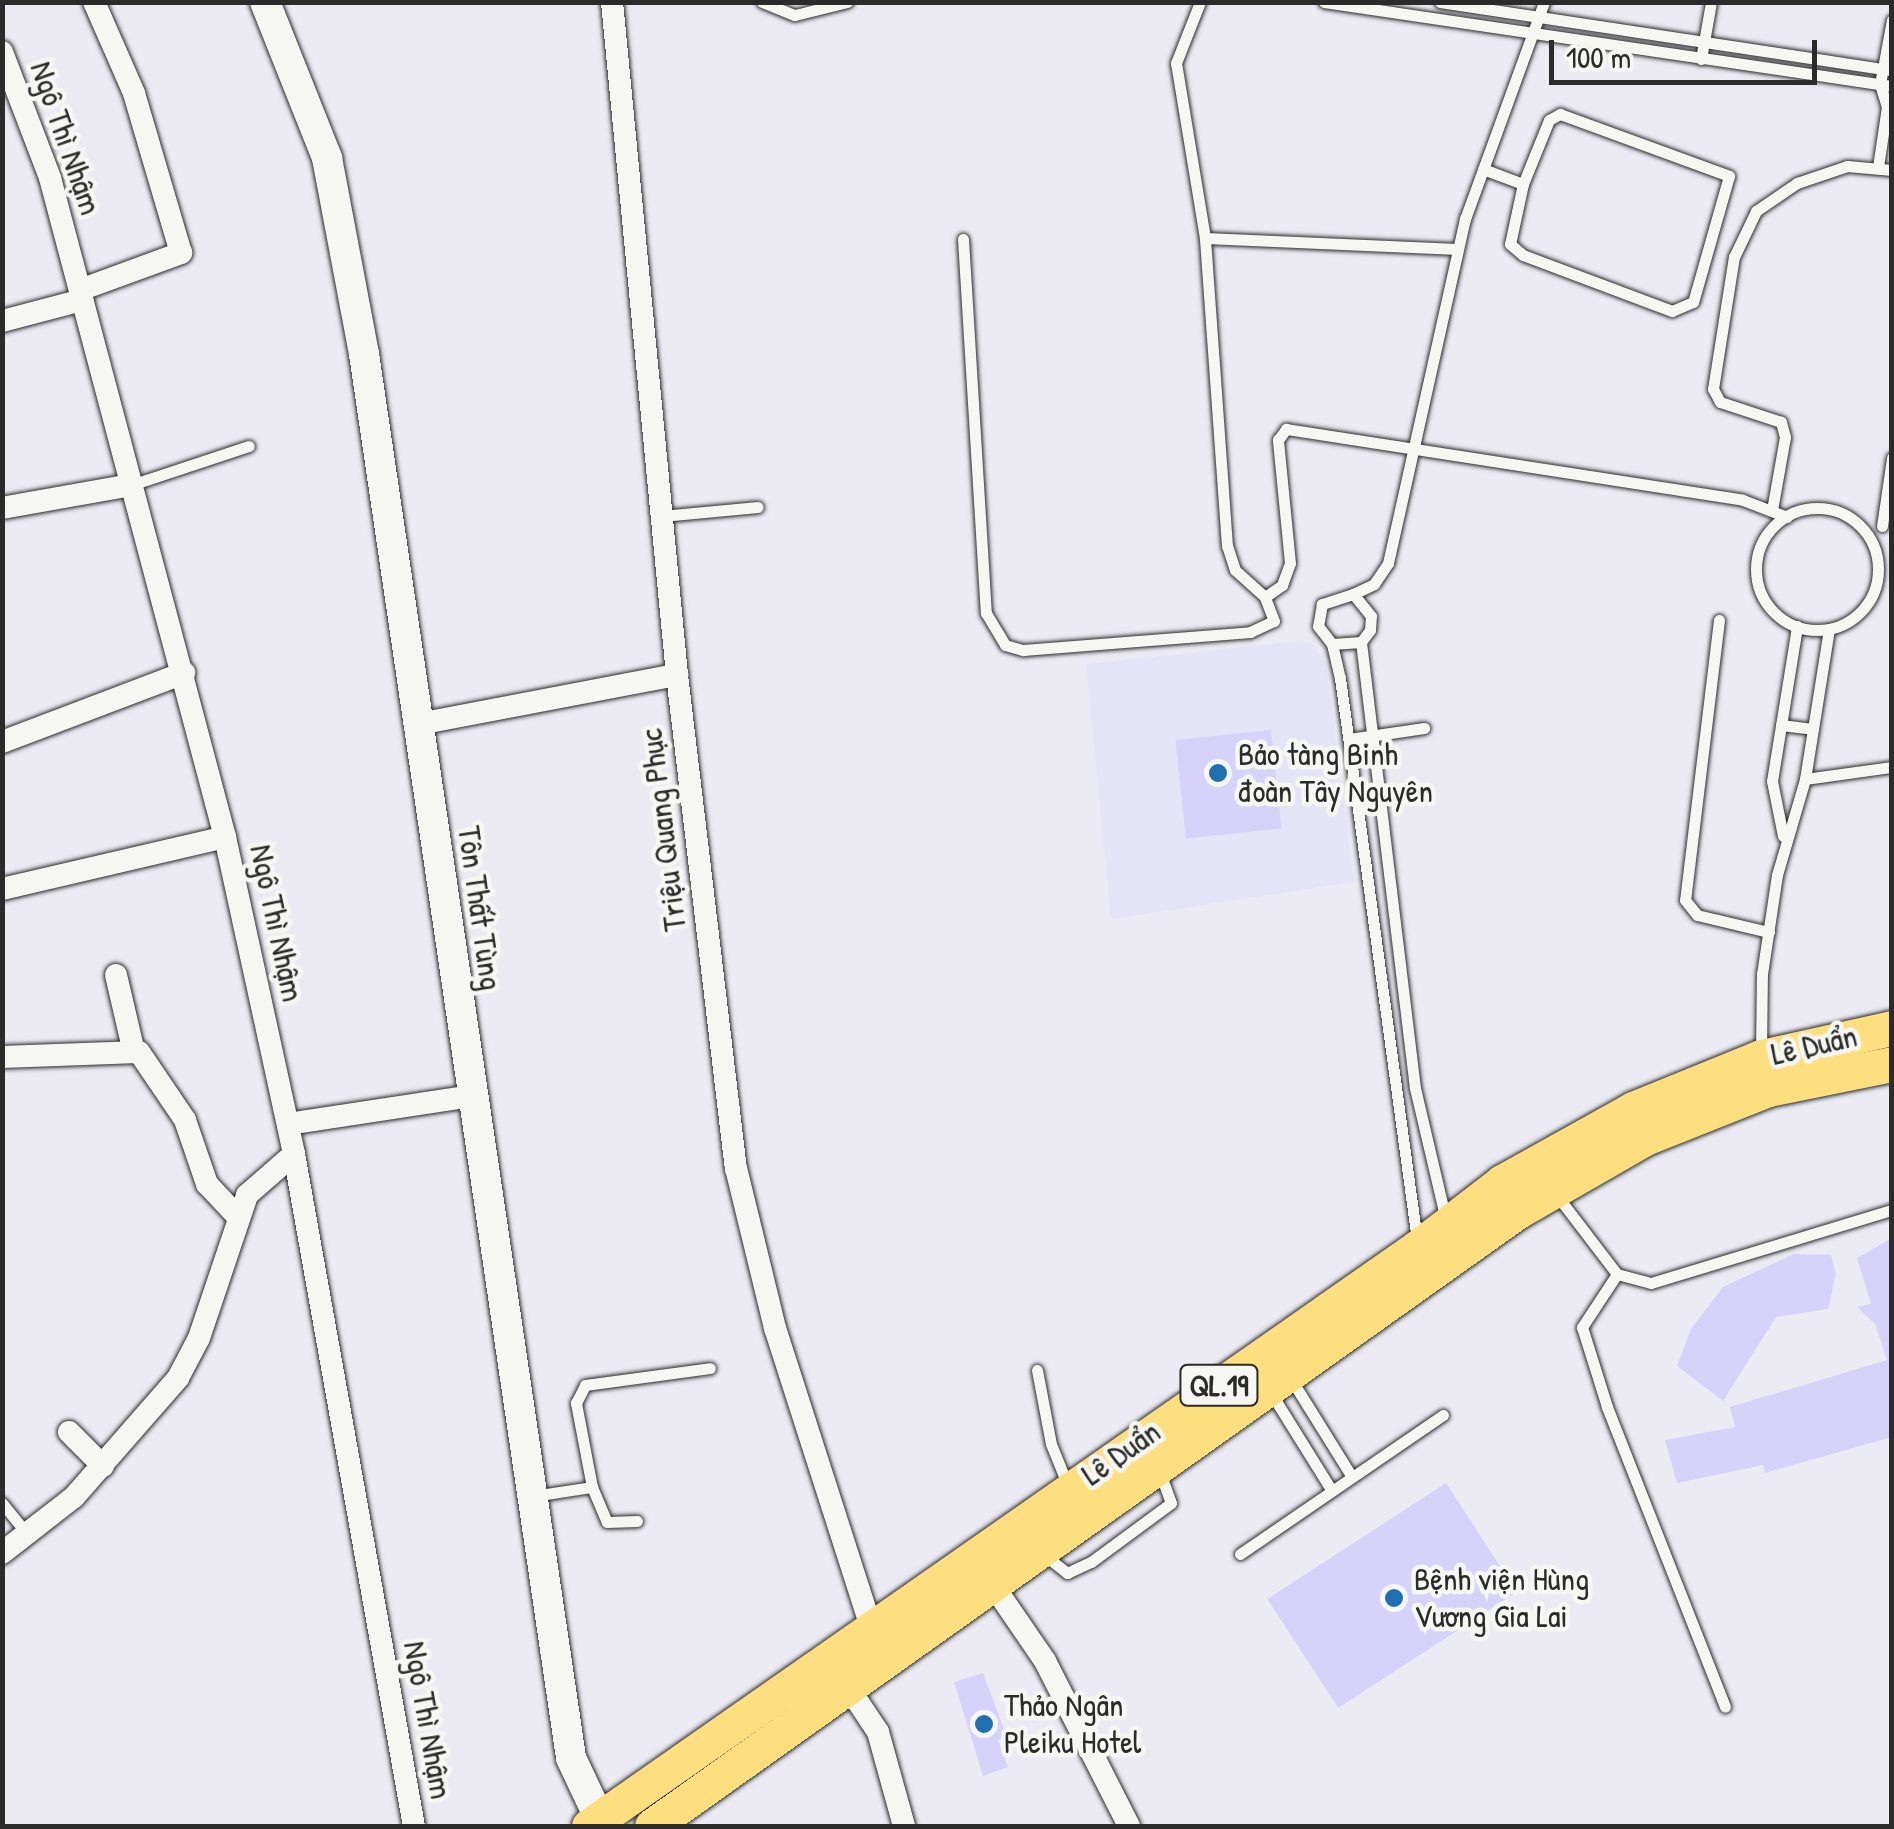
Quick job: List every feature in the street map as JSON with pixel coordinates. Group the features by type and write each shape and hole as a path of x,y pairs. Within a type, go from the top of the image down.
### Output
{"main road":[{"name":"Lê Duẩn","path":"597,1824 872,1631 1079,1503 1502,1182 1633,1109 1764,1073 1892,1028"},
{"name":"Lê Duẩn","path":"652,1826 1040,1552 1079,1503 1158,1468 1552,1189 1764,1073 1892,1064"}],"street":[{"path":"2,321 81,295 181,254 134,93 94,2"},
{"name":"Tôn Thất Tùng","path":"266,2 327,158 364,354 470,1096 571,1758 597,1824"},
{"name":"Triệu Quang Phục","path":"612,2 677,675 736,1168 775,1328 872,1631"},
{"name":"Ngô Thì Nhậm","path":"2,52 50,178 225,837 294,1154 414,1826"},
{"path":"2,508 131,486"},
{"path":"2,742 184,673"},
{"path":"419,724 677,675"},
{"path":"2,889 225,837"},
{"path":"116,975 132,1048 176,1104 216,1197 237,1216"},
{"path":"2,1057 132,1048"},
{"path":"288,1124 470,1096"},
{"path":"2,1553 103,1466 189,1360 247,1195 294,1154"},
{"path":"69,1432 103,1466"},
{"path":"993,1584 1045,1661 1129,1826"},
{"path":"848,1687 884,1746 904,1826"}],"lane":[{"path":"762,2 795,15 848,2"},
{"path":"963,239 986,612 1004,645 1023,650 1250,632 1274,621 1265,597 1235,570 1227,546 1205,238 1176,64 1200,2"},
{"path":"1324,2 1416,9 1618,47 1886,85"},
{"path":"1440,2 1705,38 1887,70"},
{"path":"1418,1247 1382,1008 1370,878 1349,740 1332,644 1318,626 1322,604 1374,584 1388,563 1458,249 1544,2"},
{"path":"1701,59 1711,2"},
{"path":"1772,510 1785,437 1780,422 1720,402 1713,389 1734,257 1748,222 1768,200 1836,169 1885,168 1892,20"},
{"path":"1618,47 1620,28"},
{"path":"1741,64 1744,45"},
{"path":"1810,74 1811,56"},
{"path":"1560,114 1725,172 1730,184 1694,302 1672,311 1523,255 1510,244 1523,184 1548,120 1560,114"},
{"path":"1483,169 1523,184"},
{"path":"1205,238 1458,249"},
{"path":"1265,597 1282,584 1290,562 1279,431 1414,445 1743,500 1787,517"},
{"path":"131,486 249,446"},
{"path":"1862,528 1887,526 1892,458"},
{"path":"662,516 758,507"},
{"path":"1817,508 1839,512 1862,528 1879,563 1876,586 1866,606 1828,630 1797,626 1768,606 1756,564 1762,542 1787,517 1817,508"},
{"path":"1353,594 1372,616 1361,642 1414,1088 1447,1224"},
{"path":"1720,620 1685,900 1697,915 1769,932"},
{"path":"1783,836 1772,782 1797,626"},
{"path":"1764,1073 1769,932 1783,836 1805,779 1828,630"},
{"path":"1332,644 1361,642"},
{"path":"1781,725 1813,729"},
{"path":"1349,740 1424,728"},
{"path":"1805,779 1892,768"},
{"path":"1370,878 1391,874"},
{"path":"1382,1008 1406,1008"},
{"path":"1394,1092 1414,1088"},
{"path":"1552,1189 1617,1274 1651,1284 1892,1210"},
{"path":"1617,1274 1582,1327 1588,1352 1725,1707"},
{"path":"637,1521 607,1522 592,1486 576,1403 585,1384 710,1368"},
{"path":"1037,1370 1051,1444 1079,1503"},
{"path":"1278,1382 1352,1477"},
{"path":"1278,1382 1332,1491"},
{"path":"1240,1554 1443,1415"},
{"path":"1040,1552 1067,1573 1091,1562 1171,1504 1158,1468"},
{"path":"533,1496 592,1486"},
{"path":"2,1503 27,1534"}],"shaded area":[{"name":"Bảo tàng Binh đoàn Tây Nguyên","path":"1298,641 1312,643 1326,664 1354,882 1111,919 1086,664"}],"building":[{"path":"1271,730 1281,828 1186,838 1176,740"},
{"path":"1892,1238 1892,1437 1765,1473 1763,1465 1677,1483 1665,1440 1735,1427 1730,1407 1887,1360 1875,1324 1857,1307 1871,1304 1857,1258"},
{"path":"1794,1254 1831,1255 1836,1274 1828,1309 1776,1317 1723,1401 1677,1366 1691,1329 1723,1287"},
{"name":"Bệnh viện Hùng Vương Gia Lai","path":"1446,1483 1517,1592 1338,1708 1267,1599"},
{"name":"Thảo Ngân Pleiku Hotel","path":"983,1673 1007,1737 998,1740 1008,1767 983,1776 954,1682"}],"place":[{"name":"Bảo tàng Binh đoàn Tây Nguyên","path":"1218,773"},
{"name":"Bệnh viện Hùng Vương Gia Lai","path":"1394,1598"},
{"name":"Thảo Ngân Pleiku Hotel","path":"984,1724"}]}
